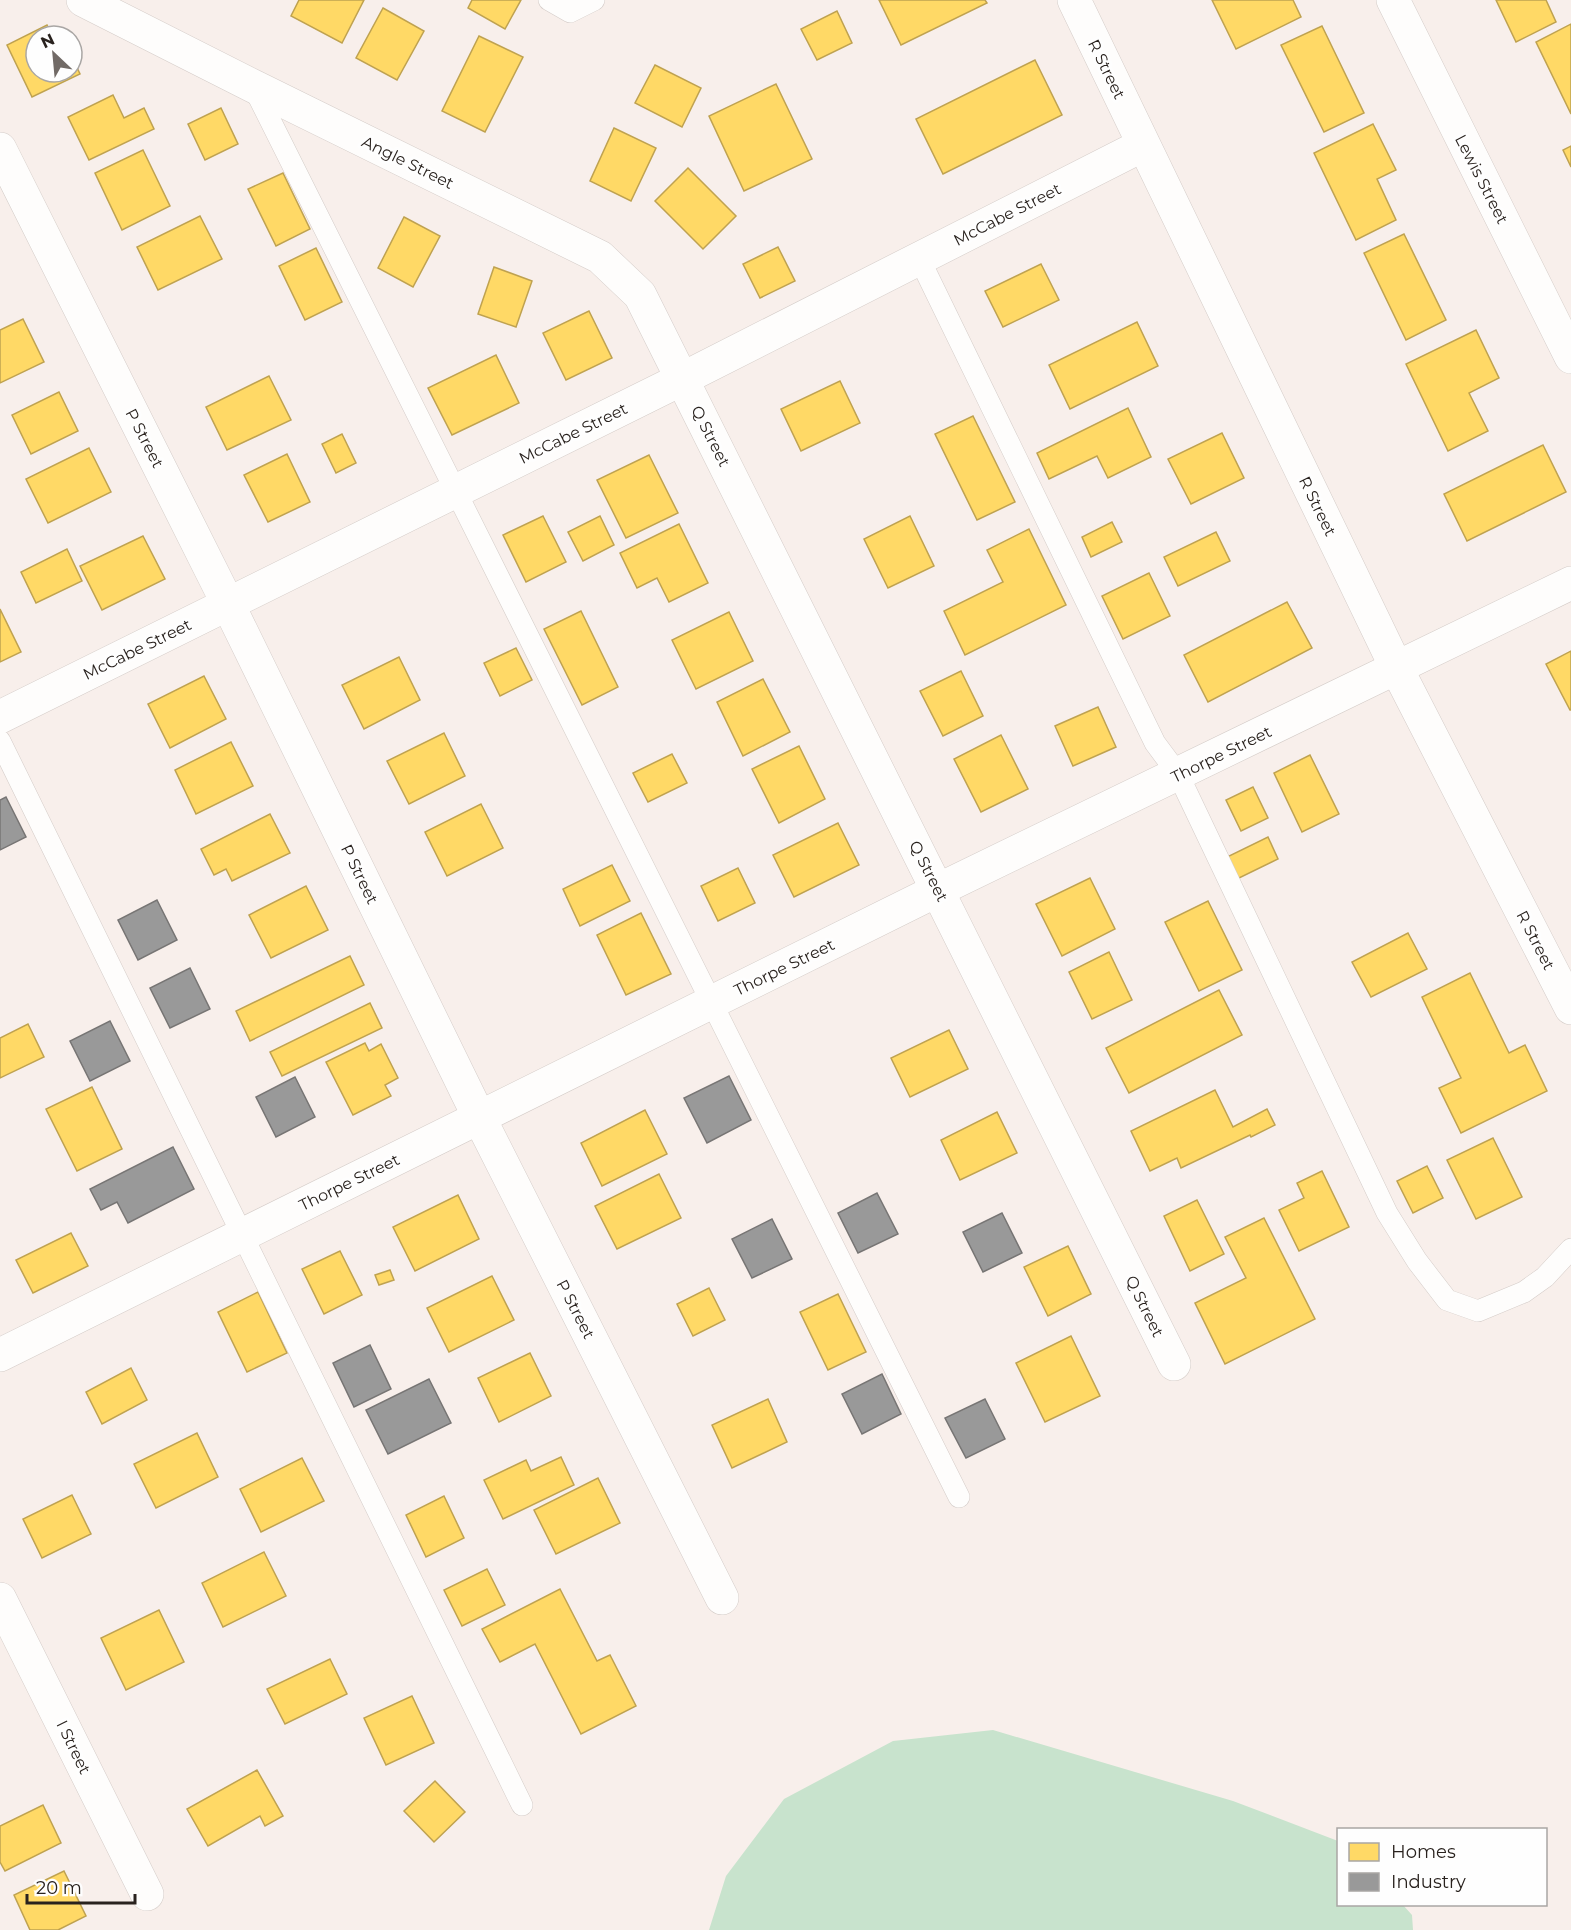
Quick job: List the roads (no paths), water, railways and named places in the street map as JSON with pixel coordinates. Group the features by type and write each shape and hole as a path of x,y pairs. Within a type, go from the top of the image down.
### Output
{"street":[{"name":"Angle Street","path":"83,0 600,256 640,295 682,378"},
{"name":"R Street","path":"1074,0 1397,669 1571,1008"},
{"name":"Lewis Street","path":"1392,0 1571,357"},
{"name":"McCabe Street","path":"0,717 682,378 1143,145"},
{"name":"P Street","path":"0,149 228,604 479,1117 722,1598"},
{"name":"Q Street","path":"682,378 1174,1364"},
{"name":"Thorpe Street","path":"0,1355 938,890 1571,583"},
{"name":"I Street","path":"0,1599 147,1894"}],"lane":[{"path":"549,0 570,12 594,0"},
{"path":"253,86 958,1497"},
{"path":"919,258 1155,744 1178,774 1387,1213 1418,1261 1447,1300 1478,1311 1531,1287 1545,1277 1571,1249"},
{"path":"0,741 522,1805"}]}
